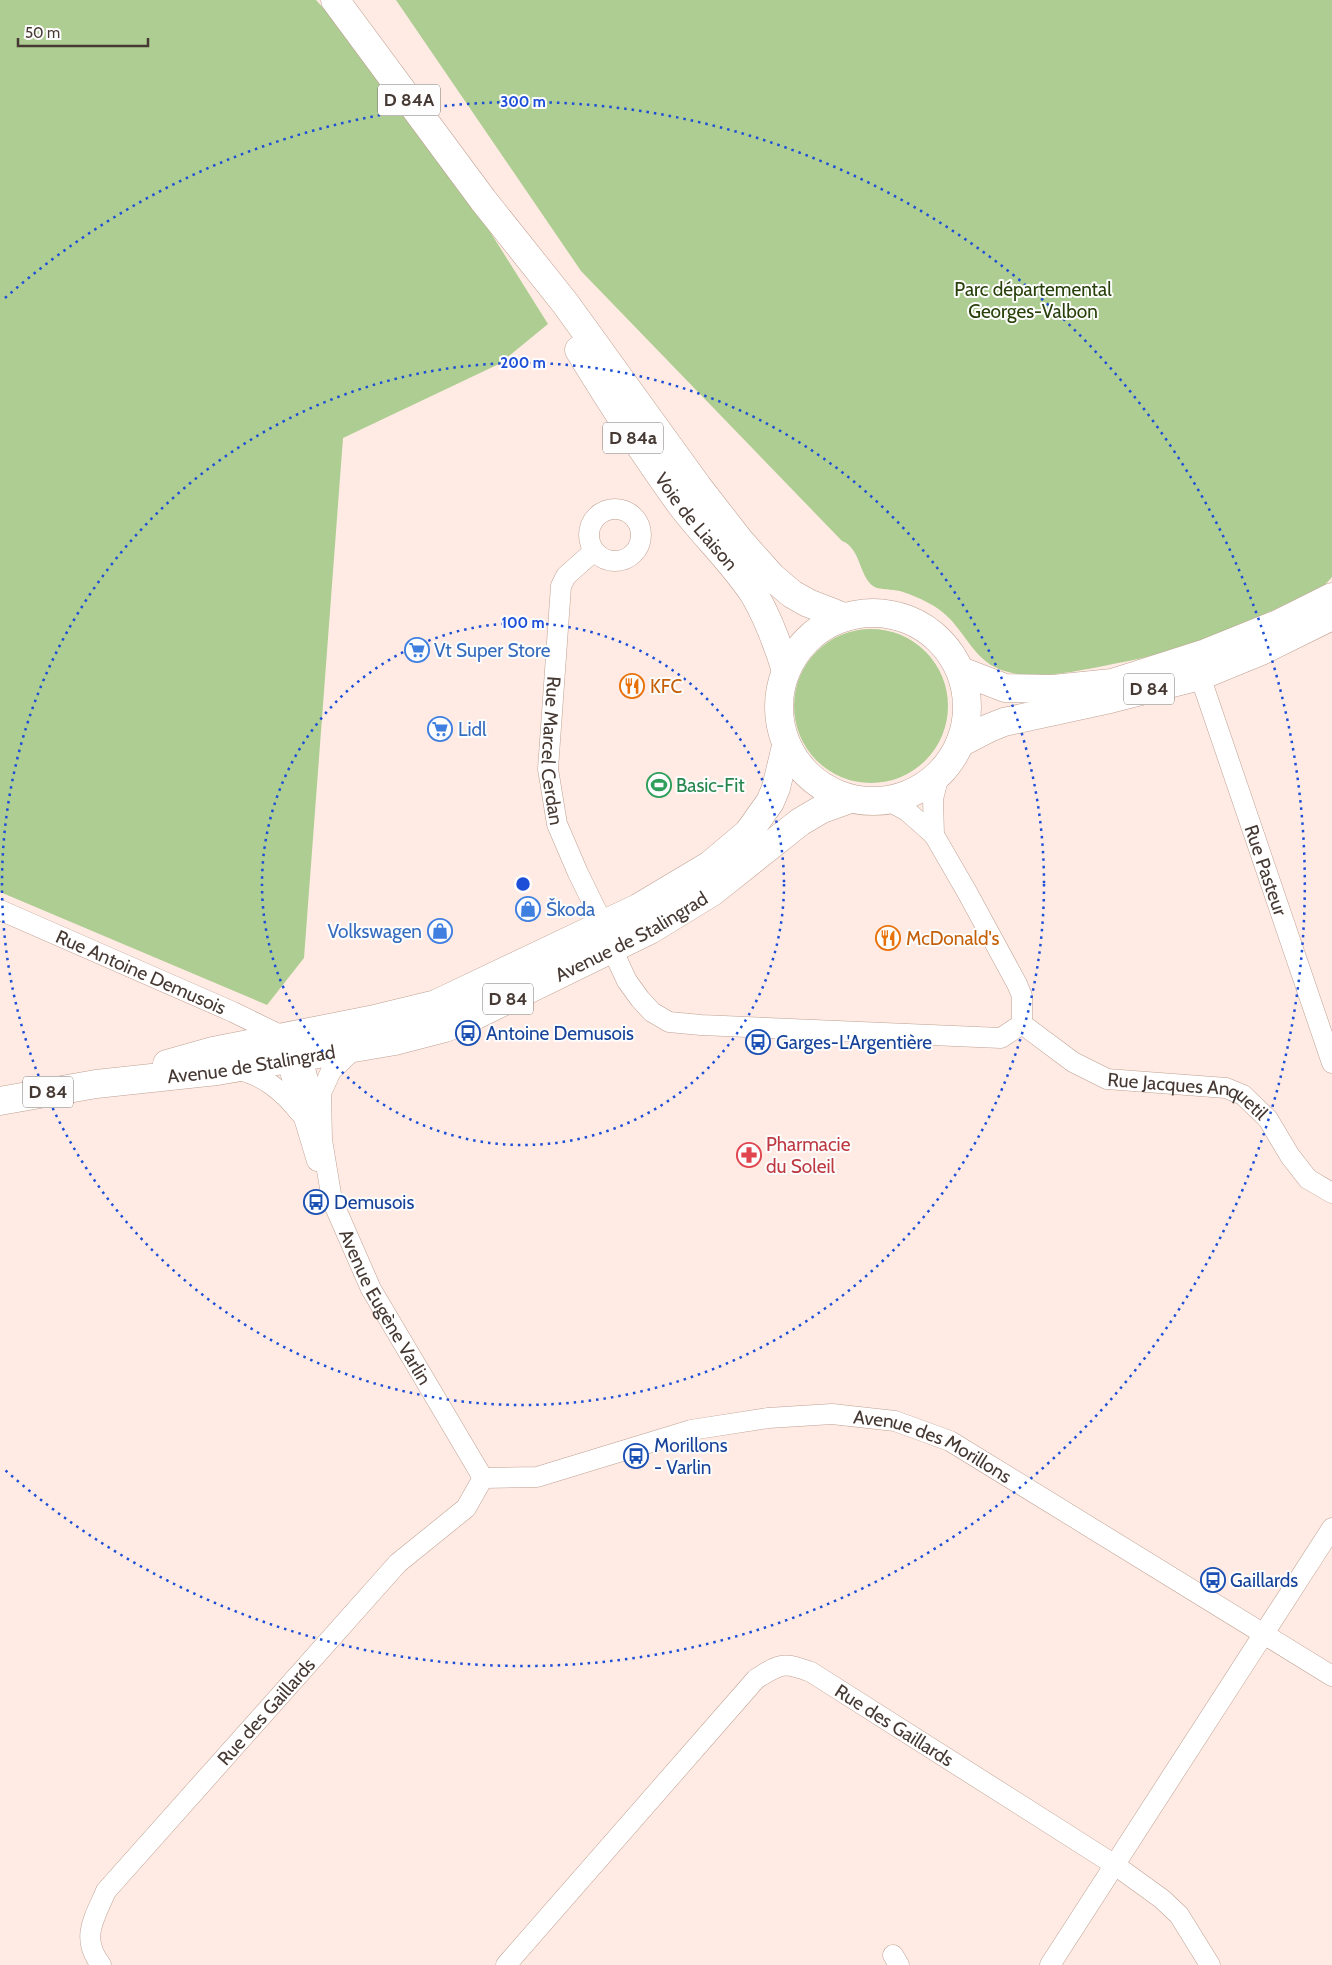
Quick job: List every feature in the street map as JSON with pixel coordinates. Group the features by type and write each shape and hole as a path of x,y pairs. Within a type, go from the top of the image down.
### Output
{"main road":[{"name":"Voie de Liaison","path":"335,0 483,200 565,304 698,488 747,548 772,577 792,594 844,617"},
{"name":"Voie de Liaison","path":"483,200 643,453 691,518 734,568 753,594 767,619 786,671"},
{"name":"D 84","path":"961,671 1004,688 1053,689 1112,683 1206,653 1278,624 1332,597"},
{"path":"866,613 889,614 910,620 930,632 947,648 961,671 968,705 966,724 960,743 952,760 939,775 915,792 887,800 850,799 834,793 814,780 798,764 786,746 780,726 779,708 780,689 786,671 796,653 809,638 825,626 844,617 866,613"},
{"name":"D 84","path":"960,743 1004,722 1110,699 1200,676 1262,651 1332,616"},
{"name":"Avenue de Stalingrad","path":"0,1101 96,1084 232,1069 290,1052 394,1015 436,1004 638,908 710,865 748,833 770,802 776,788 786,746"},
{"name":"Avenue de Stalingrad","path":"96,1084 213,1051 290,1052 359,1048 395,1042 445,1028 476,1015 650,930 698,901 800,822 822,809 850,799"}],"street":[{"name":"Rue Marcel Cerdan","path":"594,551 566,576 562,586 548,769 557,824 627,981 640,999 652,1012 669,1022 701,1025 1001,1038 1022,1024"},
{"name":"Rue Pasteur","path":"1200,676 1328,1036 1332,1063"},
{"path":"934,835 933,799 939,775"},
{"path":"887,800 907,811 934,835 968,892 1017,984 1022,996 1022,1024"},
{"name":"Rue Antoine Demusois","path":"0,910 233,1012 276,1033 290,1052"},
{"name":"Rue Jacques Anquetil","path":"1022,1024 1073,1062 1107,1079 1226,1088 1243,1095 1268,1119 1290,1156 1308,1179 1332,1193"},
{"name":"Avenue Eugène Varlin","path":"359,1048 331,1071 321,1093 322,1140 332,1200 371,1289 483,1478"},
{"path":"290,1052 302,1116 312,1150 332,1200"},
{"path":"290,1052 322,1140"},
{"path":"232,1069 247,1071 276,1088 292,1103 302,1116"},
{"name":"Avenue des Morillons","path":"483,1478 537,1477 691,1430 768,1418 832,1414 895,1421 950,1441 1332,1676"},
{"name":"Rue des Gaillards","path":"101,1965 91,1950 90,1933 106,1891 398,1563 466,1508 483,1478"},
{"path":"1050,1965 1332,1528"},
{"name":"Rue des Gaillards","path":"506,1965 756,1679 774,1668 791,1665 811,1672 1115,1865 1162,1899 1179,1915 1210,1965"}],"green space":[{"path":"0,0 316,0 342,29 455,176 548,324 499,364 343,438 304,958 267,1005 0,892"},
{"name":"Parc départemental Georges-Valbon","path":"396,0 1332,0 1332,577 1323,587 1258,617 1208,638 1153,655 1066,673 1043,675 1009,672 991,665 977,653 955,624 927,602 897,590 877,588 871,585 849,545 842,541 581,271"},
{"path":"871,629 886,630 900,635 914,642 925,652 935,663 942,677 947,691 947,721 942,735 935,749 925,760 914,770 900,777 886,782 871,783 856,782 842,777 828,770 817,760 807,749 800,735 795,721 794,706 795,691 800,677 807,663 817,652 828,642 842,635 856,630"}],"place":[{"name":"Vt Super Store","path":"417,650"},
{"name":"KFC","path":"632,686"},
{"name":"Lidl","path":"440,729"},
{"name":"Basic-Fit","path":"659,785"},
{"name":"Škoda","path":"528,909"},
{"name":"Volkswagen","path":"440,931"},
{"name":"McDonald's","path":"888,938"},
{"name":"Antoine Demusois","path":"468,1033"},
{"name":"Garges-L'Argentière","path":"758,1042"},
{"name":"Pharmacie du Soleil","path":"749,1155"},
{"name":"Demusois","path":"316,1202"},
{"name":"Morillons - Varlin","path":"636,1456"},
{"name":"Gaillards","path":"1213,1580"}]}
